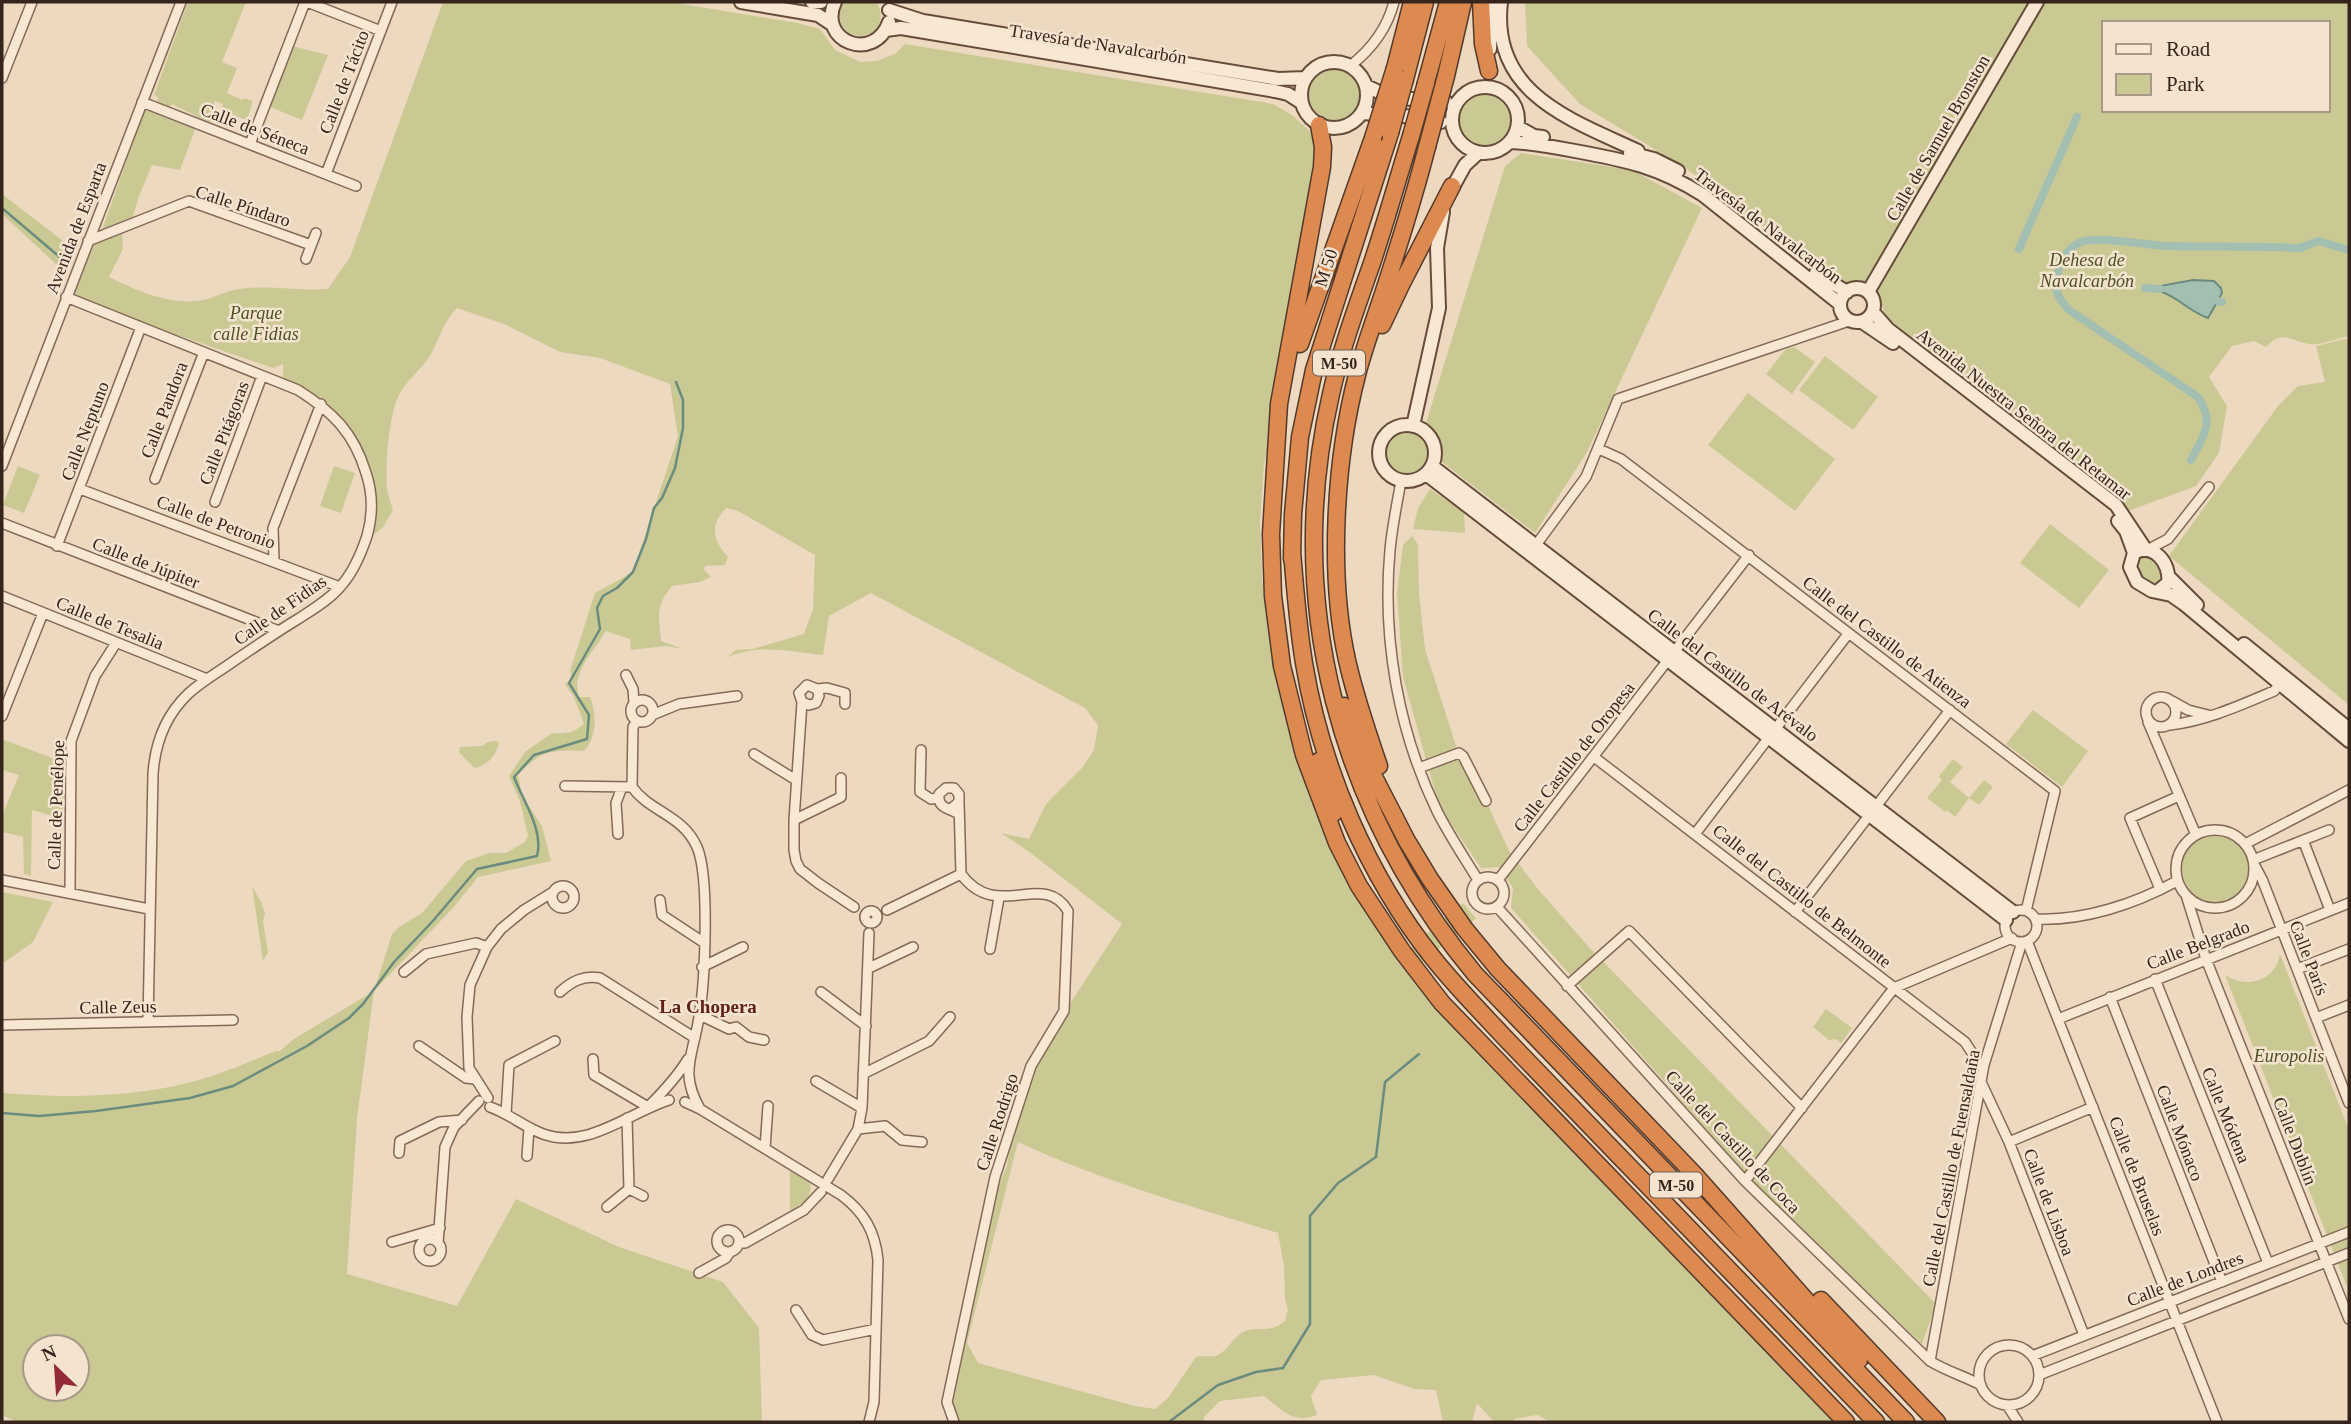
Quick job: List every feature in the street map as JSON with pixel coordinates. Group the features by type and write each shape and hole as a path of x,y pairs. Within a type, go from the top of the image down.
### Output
{"highway":[{"path":"1274,474 1284,408 1307,320 1373,138 1400,74 1412,2"},
{"name":"M 50","path":"1292,551 1300,437 1314,370 1390,133 1400,74 1426,2"},
{"name":"M-50","path":"1448,2 1411,136 1341,355 1331,395 1316,486 1314,558 1317,599 1321,635 1340,727 1380,831 1402,872 1450,943 1532,1036 1906,1422"},
{"path":"1450,907 1393,802 1363,719 1347,659 1338,599 1341,465 1347,419 1357,374 1411,208 1463,2"},
{"path":"1481,2 1483,44 1489,71"},
{"path":"1319,125 1323,147 1322,167 1279,404 1270,534 1273,596 1282,666 1295,724 1318,797 1359,886 1416,971 1442,1003 1846,1422"},
{"path":"1341,465 1364,377 1380,330 1452,186"},
{"path":"1292,551 1289,596 1297,664 1320,762 1343,840 1376,912"},
{"name":"M-50","path":"1292,551 1304,664 1328,759 1360,836 1418,938 1508,1041 1876,1422"},
{"path":"1317,599 1346,714 1372,773 1407,841 1465,929 1498,969 1695,1175 1916,1422"},
{"path":"1695,1175 1761,1238 1937,1422"},
{"path":"1798,1372 1855,1422"}],"street":[{"path":"2,78 32,2"},
{"name":"Avenida de Esparta","path":"2,465 181,2"},
{"path":"250,144 306,2 381,31"},
{"name":"Calle de Tácito","path":"326,174 392,2"},
{"name":"Travesía de Navalcarbón","path":"741,2 818,15 833,25 842,38 858,45 874,41 886,30 890,17 888,6"},
{"path":"812,2 821,2"},
{"path":"833,25 831,16 835,2"},
{"path":"1319,125 1343,127 1362,113 1367,100 1366,86 1350,66 1369,51 1386,25 1394,2"},
{"path":"1492,2 1489,71 1493,88"},
{"path":"1500,2 1500,22 1505,48 1523,83 1535,96 1566,118 1654,159"},
{"name":"Calle de Samuel Bronston","path":"1868,292 2037,2"},
{"name":"Travesía de Navalcarbón","path":"888,6 923,21 1278,79 1306,78 1312,70 1331,62 1350,66"},
{"name":"Travesía de Navalcarbón","path":"886,30 901,29 1276,91 1288,94 1301,103 1308,116 1319,125"},
{"path":"1301,103 1302,86 1306,78"},
{"path":"1366,86 1390,97 1433,102 1458,101"},
{"path":"1413,426 1439,308 1437,248 1442,217 1452,186 1465,165 1478,153 1463,145 1452,127 1452,114 1458,101 1471,90 1493,88 1510,98 1518,117 1518,127 1511,142"},
{"name":"Calle de Séneca","path":"142,102 356,186"},
{"path":"1362,113 1430,118 1452,127"},
{"name":"Travesía de Navalcarbón","path":"1518,127 1534,136 1654,159 1706,187 1825,281 1848,310"},
{"name":"Travesía de Navalcarbón","path":"1478,153 1496,152 1511,142 1531,143 1640,163 1683,182 1703,195 1848,310"},
{"name":"Calle Píndaro","path":"88,241 189,201 311,245"},
{"path":"306,259 316,233"},
{"name":"Travesía de Navalcarbón","path":"1848,310 1857,288 1868,292"},
{"path":"1533,549 1586,477 1619,399 1827,327 1848,310 1873,312 1874,302 1868,292"},
{"name":"Calle de Fidias","path":"66,297 298,390 321,404 346,429 361,456 370,487 372,519 361,555 340,587 315,608 188,694 161,734 155,754 148,1022"},
{"name":"Avenida Nuestra Señora del Retamar","path":"1848,310 2110,510 2142,551"},
{"name":"Avenida Nuestra Señora del Retamar","path":"1873,312 1888,329 2116,505 2142,551"},
{"name":"Calle Neptuno","path":"57,546 141,327"},
{"name":"Calle Pandora","path":"155,479 204,352"},
{"name":"Calle Pitágoras","path":"215,502 262,376"},
{"path":"274,560 272,528 321,404"},
{"path":"1404,425 1413,426 1428,434 1436,449 1429,470 1419,479 1401,481 1386,472 1379,456 1380,447 1388,432 1404,425"},
{"name":"Calle del Castillo de Atienza","path":"1599,449 1621,459 2055,790 2015,914"},
{"name":"Calle del Castillo de Arévalo","path":"1429,470 1872,810 2015,914"},
{"path":"1401,481 1390,549 1388,607 1401,709 1419,768 1444,823 1478,880"},
{"path":"2209,486 2168,539 2130,560 2133,576 2142,587 2171,595 2184,604 2349,741"},
{"name":"Calle de Petronio","path":"80,489 340,587"},
{"name":"Calle de Júpiter","path":"2,523 279,631"},
{"path":"2158,591 2168,583 2165,563 2168,539"},
{"path":"2142,551 2159,556 2165,563"},
{"name":"Calle Castillo de Oropesa","path":"1498,880 1749,555"},
{"path":"2169,577 2189,599 2349,729"},
{"name":"Calle de Tesalia","path":"2,596 207,679"},
{"path":"2,716 43,613"},
{"path":"1695,834 1848,634"},
{"name":"Calle de Penélope","path":"70,893 71,741 96,676 117,643"},
{"path":"626,675 633,689 632,715 637,720 646,721 679,704 737,696"},
{"path":"845,704 845,693 827,688 817,689 811,685 804,687 799,693 802,702 794,850 800,869 871,917"},
{"path":"2148,722 2163,728 2190,723 2274,691 2280,685"},
{"path":"802,702 809,705 816,703 819,696 817,689"},
{"path":"2196,835 2145,714 2152,699 2160,697 2188,710 2210,715"},
{"path":"634,703 641,699 649,701 653,708 652,716"},
{"path":"2160,751 2164,735 2177,713 2172,701"},
{"path":"1795,912 1950,710"},
{"path":"618,834 615,803 627,787 633,727 637,720"},
{"path":"922,750 920,792 931,799 938,799"},
{"path":"1419,768 1459,753 1486,801"},
{"path":"754,754 796,780"},
{"name":"Calle del Castillo de Belmonte","path":"1594,757 1965,1042 1978,1062 1984,1065"},
{"path":"794,820 841,797 841,778"},
{"path":"565,786 627,787 679,822 690,834 697,848 703,864 704,879 703,942 700,1015 690,1057 688,1083 700,1109"},
{"path":"938,799 942,790 950,787 957,791 961,874 967,883 999,898 990,949"},
{"path":"2245,844 2349,790"},
{"path":"2160,889 2130,817 2179,796"},
{"path":"938,799 942,807 957,808"},
{"path":"2253,862 2329,830"},
{"path":"2206,831 2227,832 2245,844 2253,862 2253,875 2244,895 2226,906 2204,907 2186,895 2177,881 2176,863 2178,854 2189,840 2206,831"},
{"path":"2303,840 2330,911"},
{"name":"Calle París","path":"2253,862 2349,1103"},
{"path":"871,917 961,874"},
{"path":"1489,877 1498,880 1505,894 1497,907 1486,910 1476,904 1472,892 1478,880 1489,877"},
{"path":"2,880 149,909"},
{"path":"2012,939 2006,930 2015,914 2036,919 2093,914 2177,881"},
{"path":"553,892 524,910 501,929 487,947 470,985 467,1050 469,1068 476,1082 489,1105 545,1135 579,1138 669,1100"},
{"name":"Calle Rodrigo","path":"954,1422 947,1402 995,1177 1031,1066 1064,1011 1068,911 1062,900 1052,894 1038,893 999,898"},
{"name":"Calle Dublín","path":"2186,895 2206,959 2349,1319"},
{"path":"660,900 662,915 703,942"},
{"name":"Calle Belgrado","path":"2058,1019 2349,903"},
{"name":"Calle del Castillo de Coca","path":"1497,907 1745,1181 1930,1361 1949,1373 1965,1376 1981,1385"},
{"path":"828,1178 858,1129 862,1108 871,917"},
{"path":"1745,1181 1895,988 2012,939 2025,941 2036,931 2036,919"},
{"path":"1567,986 1629,931 1802,1108"},
{"name":"Calle de Bruselas","path":"2025,941 2217,1422"},
{"name":"Calle del Castillo de Fuensaldaña","path":"1930,1361 1984,1065 2025,941"},
{"path":"404,972 426,954 476,943 487,947"},
{"path":"702,967 743,947"},
{"path":"869,968 913,947"},
{"path":"2297,970 2349,949"},
{"path":"560,992 569,984 588,976 600,978 695,1038"},
{"name":"Calle Módena","path":"2155,979 2268,1263"},
{"path":"821,992 866,1026"},
{"name":"Calle Mónaco","path":"2110,997 2221,1282"},
{"path":"2316,1018 2349,1005"},
{"path":"700,1015 729,1029 736,1027 749,1037 764,1040"},
{"path":"863,1074 929,1041 950,1017"},
{"name":"Calle Zeus","path":"3,1025 233,1020"},
{"path":"399,1153 400,1141 439,1122 463,1118 489,1105 509,1065 555,1041"},
{"path":"419,1046 476,1082"},
{"path":"648,1107 669,1083 676,1079 690,1057"},
{"path":"593,1059 594,1075 648,1107"},
{"path":"676,1079 688,1083"},
{"path":"816,1081 862,1108"},
{"name":"Calle de Lisboa","path":"1981,1082 2009,1142 2084,1335"},
{"path":"665,1090 669,1100 675,1104 685,1102 700,1109 817,1181 826,1191 851,1203 862,1214 873,1233 878,1260 874,1402 869,1422"},
{"path":"685,1102 691,1093"},
{"path":"765,1148 768,1106"},
{"path":"2009,1142 2093,1107"},
{"path":"438,1243 445,1147 449,1136 463,1118"},
{"path":"627,1118 629,1189"},
{"path":"858,1129 885,1126 902,1140 922,1142"},
{"path":"527,1156 529,1128"},
{"path":"817,1181 828,1178"},
{"path":"738,1242 745,1243 804,1210 826,1191 831,1182 828,1178"},
{"path":"629,1189 643,1196"},
{"path":"607,1207 629,1189"},
{"path":"392,1242 440,1228"},
{"path":"699,1273 735,1250 738,1242 733,1232 725,1231 718,1236 719,1248 730,1252"},
{"name":"Calle de Londres","path":"2032,1356 2349,1232"},
{"name":"Calle de Londres","path":"2039,1375 2349,1253"},
{"path":"796,1310 812,1335 822,1340 876,1329"},
{"path":"2014,1345 2032,1356 2038,1365 2039,1375 2033,1393 2017,1404 2007,1405 1991,1399 1981,1385 1980,1367 1985,1357 1993,1350 2014,1345"},
{"path":"1965,1376 1980,1367"},
{"path":"2007,1405 2018,1422"}],"green space":[{"path":"188,2 246,2 222,62 237,68 227,93 242,100 244,98 253,101 247,120 221,110 223,104 215,101 210,123 172,104 170,107 157,101 158,97 154,95"},
{"name":"Parque calle Fidias","path":"443,2 670,2 820,29 835,50 860,62 877,61 895,54 905,44 1273,104 1292,115 1312,133 1322,135 1279,404 1264,464 1260,522 1267,619 1279,687 1295,749 1400,957 1463,903 1476,918 1410,973 1437,1008 1835,1422 1551,1422 1537,1415 1514,1419 1513,1422 1494,1422 1477,1403 1472,1422 1443,1422 1436,1390 1414,1389 1374,1375 1321,1380 1311,1396 1317,1415 1301,1418 1283,1411 1264,1396 1220,1401 1204,1417 1204,1422 956,1422 949,1402 990,1227 994,1198 1007,1165 1013,1131 1035,1067 1069,1005 1122,924 1001,833 1029,839 1046,804 1082,768 1094,750 1098,725 1085,708 871,593 829,616 823,655 762,650 738,653 726,658 736,650 753,649 804,634 813,609 815,555 738,511 726,508 715,527 716,539 728,557 725,565 705,566 704,570 711,577 700,582 672,586 663,600 659,612 661,641 683,649 666,646 631,650 630,639 606,631 585,662 578,679 579,697 590,697 594,711 593,733 588,745 584,751 555,751 540,756 518,775 522,796 542,826 551,861 478,877 453,908 374,991 392,934 399,927 422,913 466,861 490,853 506,853 525,842 528,835 520,801 509,776 525,752 552,733 570,732 584,724 574,697 565,684 572,679 570,671 595,593 633,572 678,436 670,384 600,358 560,352 504,324 457,308 445,324 428,359 403,388 396,402 387,467 387,489 393,510 383,527 365,543 372,519 361,456 321,404 283,378 283,364 273,368 160,329 74,295 94,244 122,232 123,249 109,277 170,300 195,301 248,288 328,289 350,257","holes":["1018,1142 1114,1181 1278,1233 1288,1310 1285,1321 1271,1328 1243,1332 1218,1355 1196,1357 1168,1398 1155,1409 1135,1406 978,1363 967,1343"]},
{"path":"844,2 876,2 881,16 875,31 862,37 848,33 840,18"},
{"name":"Dehesa de Navalcarbón","path":"1525,2 2349,2 2349,336 2313,344 2282,337 2266,347 2254,341 2232,346 2209,377 2227,406 2219,453 2196,486 2128,511 1892,322 1885,314 1876,289 1830,278 1684,167 1580,104 1527,46"},
{"path":"292,46 328,55 302,120 270,107"},
{"path":"1334,69 1344,71 1352,77 1358,85 1358,105 1352,113 1344,119 1334,121 1324,119 1316,113 1310,105 1308,95 1310,85 1316,77 1324,71"},
{"path":"1485,94 1495,96 1503,102 1509,110 1509,130 1503,138 1495,144 1485,146 1475,144 1467,138 1461,130 1459,120 1461,110 1467,102 1475,96"},
{"path":"145,108 196,127 180,170 152,165 132,219 101,233"},
{"path":"1521,153 1632,170 1702,208 1587,452 1535,533 1442,462 1439,441 1426,423 1505,166"},
{"path":"2,194 67,244 59,267 2,214"},
{"path":"2349,338 2349,705 2169,556 2278,406 2298,386 2325,382 2316,346"},
{"path":"1794,347 1815,362 1792,394 1766,374 1786,349"},
{"path":"1825,356 1878,397 1853,430 1799,390"},
{"path":"1748,393 1835,459 1795,511 1708,445"},
{"path":"1407,429 1424,437 1432,454 1424,471 1407,479 1390,471 1382,454 1390,437"},
{"path":"18,466 40,475 24,513 3,505"},
{"path":"334,466 355,473 341,513 320,506"},
{"path":"1430,489 1464,512 1465,533 1413,529 1418,508"},
{"path":"2050,524 2109,570 2079,608 2020,563"},
{"path":"1412,536 1418,545 1419,593 1425,649 1456,746 1509,851 1589,947 1936,1304 1922,1344 1754,1183 1511,908 1513,888 1499,867 1481,868 1439,806 1403,677 1397,593 1403,545"},
{"path":"2142,555 2152,558 2158,564 2163,582 2154,586 2145,583 2134,566 2136,558"},
{"path":"2033,710 2088,751 2062,787 2006,744"},
{"path":"2,739 65,763 63,819 32,810 31,876 24,874 23,837 2,832 2,816 19,775 2,770"},
{"path":"496,741 499,743 496,752 487,763 479,767 474,768 459,752 460,747 482,746"},
{"path":"1953,759 1963,767 1950,782 1969,798 1955,817 1927,798 1942,780 1939,776"},
{"path":"1984,780 1993,787 1979,805 1969,798"},
{"path":"2215,834 2240,844 2250,869 2240,894 2215,904 2190,894 2180,869 2190,844"},
{"path":"252,886 265,913 263,922 268,952 263,961"},
{"path":"2,892 53,902 33,942 2,964"},
{"name":"Europolis","path":"2280,954 2349,1130 2349,1292 2225,975 2242,982 2266,977 2277,964"},
{"path":"374,991 357,1119 347,1274 457,1306 516,1199 619,1247 723,1282 759,1328 762,1422 17,1422 2,1415 2,1093 50,1096 148,1091 216,1075 280,1051 294,1039"},
{"path":"1826,1009 1852,1028 1841,1043 1836,1039 1829,1040 1813,1027"},
{"path":"790,1171 809,1182 811,1188 807,1201 790,1211"}],"shaded area":[{"path":"2193,280 2214,281 2221,288 2222,293 2208,318 2159,291 2160,286"}],"waterway":[{"path":"2019,249 2077,117"},
{"path":"2,208 62,259"},
{"path":"2191,460 2207,422 2198,397 2069,310 2059,297 2056,285 2061,263 2069,250 2089,240 2166,246 2300,248 2318,241 2349,250"},
{"path":"2145,288 2160,289"},
{"path":"2218,301 2222,302"},
{"path":"2,1113 39,1116 96,1111 190,1098 233,1086 307,1046 349,1018 363,1004 394,962 477,869 537,856 538,836 514,777 534,755 587,739 589,715 569,683 600,629 597,608 603,596 617,588 633,572 654,508 662,498 675,468 683,428 683,400 676,382"},
{"path":"1169,1422 1218,1385 1256,1372 1283,1368 1310,1324 1310,1216 1338,1183 1376,1157 1385,1082 1419,1054"}],"district":[{"name":"La Chopera","path":"708,1006"}]}
